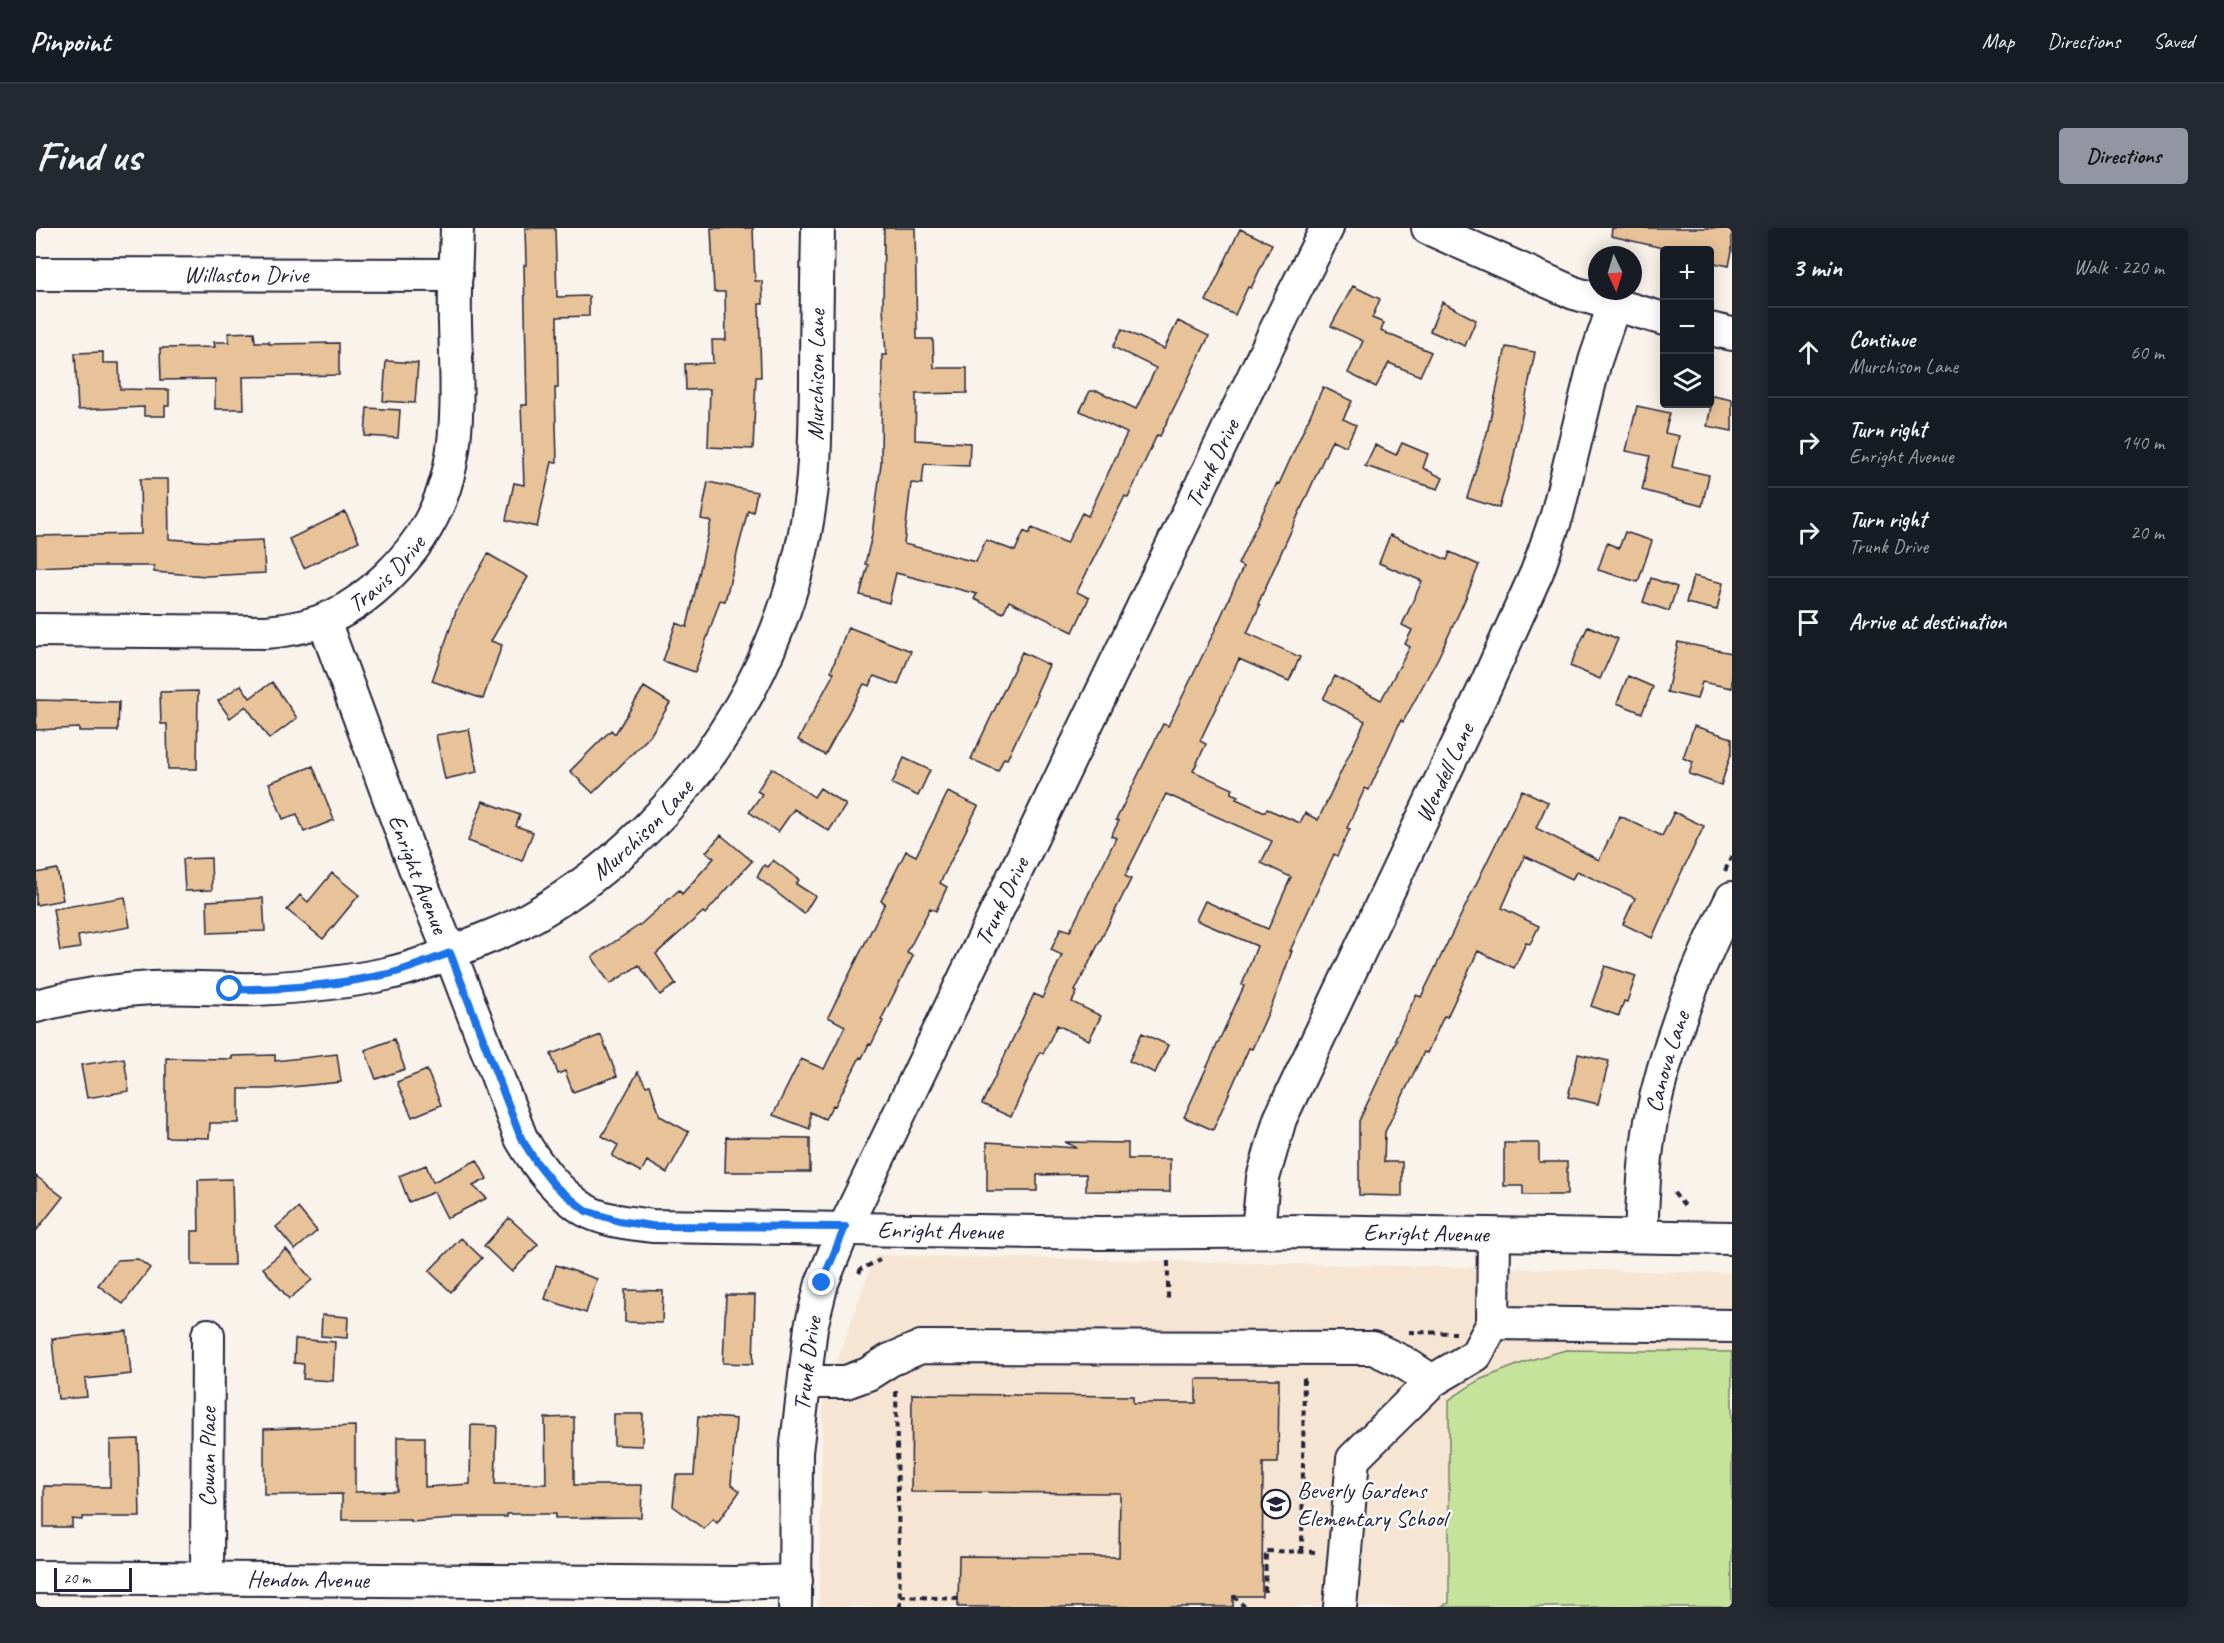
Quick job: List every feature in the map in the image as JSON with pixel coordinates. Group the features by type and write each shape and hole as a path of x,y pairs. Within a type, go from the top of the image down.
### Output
{"street":[{"name":"Travis Drive","path":"36,630 266,632 292,630 324,621 376,588 402,562 424,534 437,509 449,475 456,440 457,228"},
{"name":"Murchison Lane","path":"36,1006 102,992 153,988 255,989 332,984 390,973 450,953 519,924 562,897 611,861 651,825 690,782 725,735 758,674 787,603 801,553 810,502 814,452 818,228"},
{"name":"Trunk Drive","path":"796,1594 796,1452 811,1327 822,1283 845,1227 1327,228"},
{"path":"1428,228 1574,293 1660,318"},
{"name":"Willaston Drive","path":"36,274 456,275"},
{"name":"Wendell Lane","path":"1258,1231 1263,1178 1280,1119 1486,685 1537,572 1557,515 1595,361 1614,305"},
{"path":"1714,330 1732,334"},
{"name":"Enright Avenue","path":"324,621 415,868 521,1138 555,1186 586,1211 619,1221 652,1226 845,1227 1101,1233 1258,1231 1732,1238"},
{"name":"Canova Lane","path":"1641,1235 1651,1122 1662,1073 1688,998 1714,934 1732,898"},
{"path":"1340,1607 1353,1459 1432,1381 1476,1355 1493,1323 1494,1235"},
{"path":"1493,1323 1732,1326"},
{"name":"Cowan Place","path":"207,1579 208,1335"},
{"path":"806,1382 846,1382 868,1374 890,1359 921,1347 1373,1348 1403,1362 1432,1381"},
{"name":"Hendon Avenue","path":"36,1577 735,1583 796,1594"}],"path":[{"path":"1672,1188 1674,1196 1688,1211"},
{"path":"1168,1260 1168,1299"},
{"path":"1302,1552 1304,1369"},
{"path":"896,1384 900,1607"},
{"path":"1265,1592 1266,1551 1316,1552"},
{"path":"900,1596 958,1599"},
{"path":"1233,1596 1245,1607"}],"shaded area":[{"name":"Beverly Gardens Elementary School","path":"875,1255 1732,1273 1732,1607 819,1607 823,1401"}],"green space":[{"path":"1566,1350 1732,1352 1732,1607 1440,1607 1449,1603 1449,1400 1479,1380 1530,1360"}],"building":[{"path":"525,228 555,228 557,297 589,296 589,316 557,317 558,388 555,388 557,462 552,462 537,527 506,520 514,483 524,485 521,405 527,405"},
{"path":"711,228 753,228 755,281 762,281 763,304 759,304 761,377 756,377 753,449 708,447 710,389 686,390 685,364 713,363 712,340 726,340 725,292 714,292"},
{"path":"884,228 915,228 917,339 933,339 934,368 967,368 967,393 916,394 915,440 970,443 969,466 924,464 922,484 911,483 904,544 976,562 986,540 1015,551 1024,531 1029,534 1032,528 1067,543 1082,513 1088,516 1127,433 1080,411 1090,391 1098,391 1136,409 1156,368 1113,347 1122,329 1164,349 1178,321 1209,336 1160,436 1157,435 1128,498 1125,496 1077,592 1089,598 1073,632 1009,601 1003,613 974,599 977,594 896,573 889,603 860,595 868,565 865,564 872,535 881,464 882,355 886,355 883,308"},
{"path":"1612,228 1732,228 1732,251 1729,266 1714,263 1714,246 1660,247 1611,236"},
{"path":"1240,229 1272,244 1235,315 1206,301"},
{"path":"1353,286 1380,299 1372,318 1384,323 1381,331 1431,352 1420,376 1389,363 1376,387 1348,373 1363,341 1331,326"},
{"path":"1442,302 1476,320 1465,346 1430,331"},
{"path":"254,332 255,342 269,342 269,344 339,343 339,375 243,377 244,409 215,409 215,379 161,380 160,348 215,347 214,342 229,342 228,333"},
{"path":"1506,347 1535,352 1512,465 1499,508 1467,498 1487,433"},
{"path":"103,352 103,363 119,363 120,389 169,390 169,406 165,406 165,416 144,416 144,407 78,410 75,353"},
{"path":"386,361 418,363 415,403 383,401"},
{"path":"1323,387 1352,401 1343,419 1356,425 1346,446 1332,440 1247,633 1300,657 1289,681 1239,659 1200,741 1206,744 1193,771 1233,789 1231,793 1238,796 1236,799 1265,812 1267,809 1300,823 1305,813 1318,820 1365,721 1323,699 1335,676 1381,700 1410,647 1405,644 1412,630 1402,625 1422,581 1379,563 1390,535 1447,560 1450,552 1479,565 1438,658 1403,722 1401,720 1369,790 1365,788 1347,828 1350,829 1337,856 1334,854 1290,951 1292,951 1274,1000 1252,1049 1249,1048 1213,1130 1184,1117 1244,986 1242,985 1257,946 1196,920 1205,901 1268,929 1291,877 1261,863 1272,841 1166,794 1125,876 1131,879 1075,991 1077,992 1072,1002 1101,1016 1089,1040 1057,1025 1043,1054 1040,1052 1011,1117 982,1104 1034,994 1042,998 1062,955 1051,950 1061,928 1070,931 1116,838 1111,836 1119,821 1116,820 1163,724 1168,726 1214,632 1243,567 1238,564 1277,483 1279,484"},
{"path":"1714,396 1732,400 1732,431 1707,426 1711,408 1714,408"},
{"path":"1637,406 1670,413 1665,433 1679,436 1672,467 1709,475 1702,506 1642,490 1650,456 1626,451"},
{"path":"367,408 400,410 398,438 365,436"},
{"path":"1402,443 1428,454 1423,468 1443,478 1438,489 1365,466 1375,445 1396,455"},
{"path":"140,479 168,479 169,539 214,542 263,540 265,573 207,576 154,572 154,566 36,567 36,536 141,534"},
{"path":"708,482 757,492 753,512 748,510 725,601 720,600 695,672 663,661 676,623 687,627 711,521 701,519"},
{"path":"345,512 359,541 304,568 289,539"},
{"path":"1625,532 1652,541 1638,582 1598,570 1607,543 1619,548"},
{"path":"488,554 528,577 491,641 502,645 483,699 432,681 456,611"},
{"path":"1693,576 1723,583 1717,610 1686,603"},
{"path":"1651,578 1677,587 1669,611 1643,602"},
{"path":"1588,626 1618,639 1600,679 1570,666"},
{"path":"848,627 911,651 898,685 874,676 870,686 864,684 825,755 798,740 834,673 831,671"},
{"path":"1678,642 1732,653 1732,688 1702,682 1697,699 1667,692"},
{"path":"1022,652 1049,665 1036,694 1038,695 1007,759 1004,758 998,771 971,759"},
{"path":"1628,676 1653,687 1642,713 1617,703"},
{"path":"272,682 297,718 269,739 246,706 230,718 218,701 241,685 250,698"},
{"path":"644,687 670,703 650,736 593,793 570,771 611,730 615,734"},
{"path":"198,691 197,769 168,769 167,724 161,724 160,692"},
{"path":"36,700 119,702 118,731 79,731 79,728 36,730"},
{"path":"1694,726 1732,738 1732,751 1721,785 1689,774 1693,762 1683,758"},
{"path":"469,729 477,772 445,779 436,735"},
{"path":"904,758 930,770 918,796 892,784"},
{"path":"313,766 334,820 304,832 297,814 283,819 269,783"},
{"path":"772,768 814,797 820,788 846,805 829,831 794,809 778,832 749,812 762,794 757,791"},
{"path":"1522,790 1548,802 1536,828 1599,860 1620,816 1662,836 1674,812 1704,826 1652,938 1623,924 1635,898 1577,871 1572,879 1525,856 1502,908 1539,926 1530,944 1526,943 1514,968 1478,951 1447,1017 1444,1016 1427,1053 1424,1052 1385,1132 1384,1162 1402,1162 1402,1196 1359,1195 1359,1121 1416,995 1421,997"},
{"path":"948,792 978,806 940,883 947,887 936,911 930,908 907,953 913,956 871,1045 869,1044 862,1058 860,1057 835,1106 833,1105 825,1119 810,1112 810,1129 773,1115 801,1059 824,1069 845,1026 828,1017 885,903 881,901 906,851 916,856"},
{"path":"483,801 520,815 516,826 533,832 522,861 468,841"},
{"path":"721,835 752,861 705,914 703,912 656,954 676,984 660,995 639,965 610,984 592,957 641,924 679,890 682,894 714,858 706,852"},
{"path":"211,858 212,890 185,891 183,859"},
{"path":"773,860 799,880 796,884 815,896 804,914 757,877 764,865 768,867"},
{"path":"57,869 63,900 36,905 36,873"},
{"path":"332,873 359,895 323,939 287,910 300,895 308,902"},
{"path":"125,897 130,927 78,936 80,948 60,951 53,909"},
{"path":"263,898 265,931 208,933 207,901"},
{"path":"1605,966 1636,976 1627,1002 1624,1001 1619,1016 1591,1006"},
{"path":"1142,1033 1168,1045 1155,1073 1129,1061"},
{"path":"601,1035 617,1076 573,1092 565,1071 558,1074 551,1054"},
{"path":"394,1039 405,1069 376,1079 365,1050"},
{"path":"337,1054 341,1082 271,1089 239,1089 239,1123 210,1123 209,1138 166,1137 166,1058 232,1059 232,1056 275,1055 275,1061"},
{"path":"1578,1054 1609,1061 1598,1104 1568,1097"},
{"path":"124,1058 129,1091 87,1098 81,1065"},
{"path":"427,1070 441,1105 412,1117 397,1082"},
{"path":"638,1072 646,1086 650,1085 660,1116 689,1132 667,1173 647,1161 641,1172 612,1156 618,1145 602,1136"},
{"path":"726,1137 810,1138 810,1172 725,1172"},
{"path":"987,1142 1077,1148 1065,1142 1128,1143 1128,1159 1170,1159 1170,1192 1086,1191 1086,1174 1037,1175 1037,1191 987,1191"},
{"path":"1504,1143 1539,1143 1539,1162 1567,1162 1567,1195 1523,1195 1523,1186 1504,1186"},
{"path":"477,1160 487,1179 473,1186 487,1198 447,1218 434,1192 409,1202 399,1176 426,1165 433,1182"},
{"path":"36,1176 63,1197 36,1231"},
{"path":"232,1179 234,1265 192,1265 192,1231 199,1231 198,1180"},
{"path":"298,1208 317,1231 295,1250 276,1227"},
{"path":"509,1218 538,1244 512,1272 484,1246"},
{"path":"461,1238 482,1258 451,1292 429,1271"},
{"path":"286,1249 312,1280 289,1299 263,1268"},
{"path":"138,1259 150,1268 123,1304 98,1285 117,1260"},
{"path":"556,1265 597,1279 586,1313 545,1299"},
{"path":"625,1290 663,1291 662,1323 625,1322"},
{"path":"726,1295 755,1295 753,1364 723,1363"},
{"path":"322,1315 348,1317 347,1338 321,1336"},
{"path":"127,1331 131,1374 85,1379 87,1397 58,1399 52,1339"},
{"path":"295,1339 335,1342 333,1381 303,1379 304,1364 294,1363"},
{"path":"1196,1379 1279,1379 1278,1463 1263,1463 1262,1596 1233,1596 1233,1607 958,1607 959,1556 1119,1557 1120,1493 911,1492 912,1394 1133,1396 1133,1403 1196,1403"},
{"path":"614,1414 643,1414 642,1446 614,1445"},
{"path":"698,1416 736,1419 731,1484 740,1491 717,1523 713,1519 704,1529 673,1506 676,1475 694,1475"},
{"path":"574,1417 574,1485 642,1485 641,1517 555,1518 555,1514 507,1514 507,1517 453,1517 453,1519 411,1522 411,1520 342,1520 342,1494 264,1495 264,1429 355,1426 355,1492 397,1491 397,1437 425,1437 425,1487 470,1484 471,1425 497,1426 495,1484 546,1484 545,1418"},
{"path":"138,1439 140,1517 82,1517 82,1520 72,1519 72,1527 44,1527 44,1486 110,1487 110,1440"}],"place":[{"name":"Beverly Gardens Elementary School","path":"1276,1504"}],"route":[{"path":"230,989 332,984 390,973 450,953 521,1138 555,1186 586,1211 619,1221 652,1226 845,1227 822,1283"}]}
